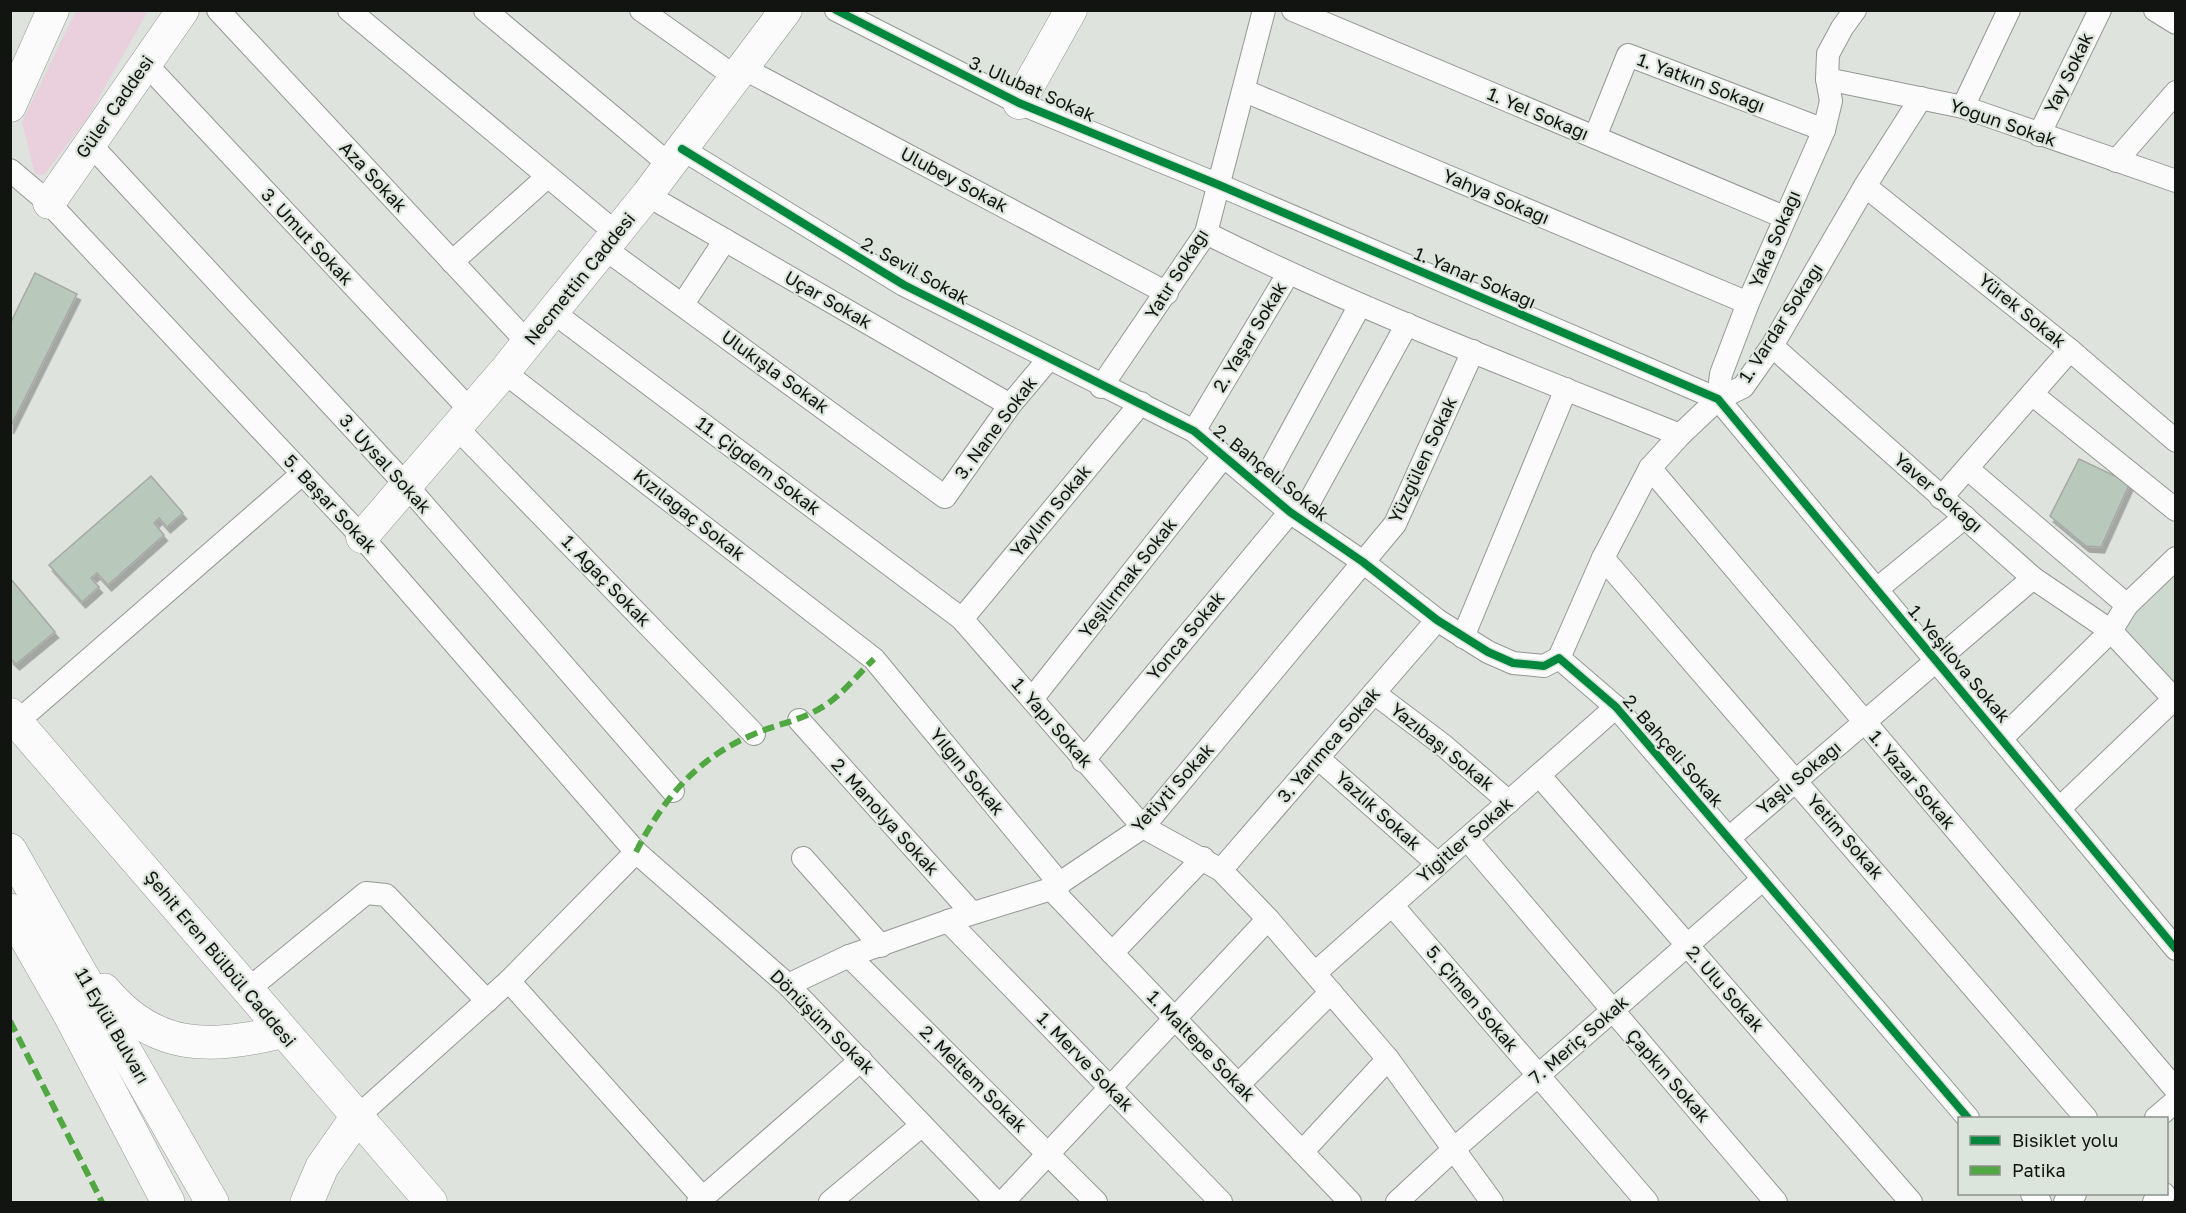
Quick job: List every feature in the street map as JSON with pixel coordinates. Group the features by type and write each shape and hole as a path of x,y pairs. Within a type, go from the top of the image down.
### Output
{"main road":[{"path":"10,106 53,10"},
{"name":"Necmettin Caddesi","path":"362,537 553,312 647,195 786,10"},
{"path":"1019,103 1071,10"},
{"name":"Güler Caddesi","path":"49,203 182,11"},
{"name":"Şehit Eren Bülbül Caddesi","path":"14,718 281,1032 431,1203"},
{"name":"11 Eylül Bulvarı","path":"10,850 143,1078 212,1203"},
{"name":"11 Eylül Bulvarı","path":"10,910 70,1015 168,1203"},
{"path":"60,938 118,1008 145,1028 177,1040 205,1044 238,1042 281,1032"},
{"path":"307,1203 322,1167 357,1118"}],"street":[{"name":"Aza Sokak","path":"218,10 528,343"},
{"name":"Ulukışla Sokak","path":"349,10 547,177 610,241 683,304 945,497"},
{"name":"2. Sevil Sokak","path":"485,10 676,157 904,285 1101,387 1141,403"},
{"name":"Ulubey Sokak","path":"641,10 738,71 1167,293"},
{"name":"3. Ulubat Sokak","path":"836,10 1019,103 1219,185"},
{"name":"Yatır Sokağı","path":"1101,387 1206,233 1245,92 1264,10"},
{"name":"1. Yel Sokağı","path":"1293,10 1784,217"},
{"name":"Yaka Sokağı","path":"1718,399 1721,374 1748,303 1824,130 1831,101 1827,80 1828,54 1855,10"},
{"path":"1963,107 2008,10"},
{"name":"Yay Sokak","path":"2039,135 2100,10"},
{"path":"2156,10 2175,23"},
{"name":"1. Yatkın Sokağı","path":"1595,138 1628,55 1824,130"},
{"name":"3. Umut Sokak","path":"145,63 463,419"},
{"name":"Yoğun Sokak","path":"1827,80 1963,107 2175,181"},
{"name":"Yahya Sokağı","path":"1245,92 1748,303"},
{"path":"2116,161 2175,92"},
{"name":"1. Vardar Sokağı","path":"1559,658 1603,558 1650,468 1718,399 1743,387 1772,346 1865,186 1921,98"},
{"name":"3. Uysal Sokak","path":"90,144 407,486 673,791"},
{"name":"5. Başar Sokak","path":"10,170 49,203 362,537 636,852"},
{"path":"452,262 547,177"},
{"name":"1. Yanar Sokağı","path":"1219,185 1718,399"},
{"name":"Yürek Sokak","path":"1865,186 2070,350 2175,441"},
{"name":"Uçar Sokak","path":"647,195 1010,405"},
{"path":"1206,233 1288,274 1360,305 1680,435"},
{"path":"683,304 725,240"},
{"name":"2. Yaşar Sokak","path":"1194,431 1288,274"},
{"name":"2. Bahçeli Sokak","path":"1261,487 1360,305"},
{"name":"11. Çiğdem Sokak","path":"553,312 962,619"},
{"name":"Yonca Sokak","path":"1083,761 1295,515 1407,324"},
{"name":"Yaver Sokağı","path":"1772,346 2033,578 2111,631 2175,700"},
{"path":"1941,498 2070,350"},
{"name":"Yüzgülen Sokak","path":"1363,562 1395,524 1473,351"},
{"name":"3. Nane Sokak","path":"945,497 1010,405 1048,360"},
{"name":"Kızılağaç Sokak","path":"504,372 874,659"},
{"path":"1463,637 1566,389"},
{"path":"2032,394 2175,510"},
{"name":"1. Yeşilova Sokak","path":"1718,399 2175,949"},
{"name":"2. Bahçeli Sokak","path":"1141,403 1194,431 1295,515 1363,562 1437,620 1463,637 1513,663 1544,666 1559,658 1616,707 1966,1117"},
{"name":"Yaylım Sokak","path":"962,619 1141,403"},
{"name":"1. Ağaç Sokak","path":"463,419 754,734"},
{"name":"Yeşilırmak Sokak","path":"1032,699 1224,456"},
{"name":"1. Yazar Sokak","path":"1650,468 2175,1090"},
{"path":"1968,469 2127,605"},
{"path":"14,718 302,474"},
{"path":"1877,589 1965,517"},
{"name":"Yetim Sokak","path":"1603,558 2084,1117"},
{"path":"2001,739 2111,631 2127,605 2175,558"},
{"name":"Yetiyti Sokak","path":"788,985 849,956 1056,886 1143,827 1363,562"},
{"name":"Yaşlı Sokağı","path":"1729,838 2033,578"},
{"name":"1. Yapı Sokak","path":"962,619 1083,761 1143,827"},
{"name":"3. Yarımca Sokak","path":"1112,953 1212,864 1318,758 1437,620"},
{"name":"Yılgın Sokak","path":"874,659 1056,886"},
{"name":"Yazıbaşı Sokak","path":"1374,693 1443,745 1509,802"},
{"path":"2060,808 2175,700"},
{"name":"Yiğitler Sokak","path":"1315,973 1616,707"},
{"name":"2. Manolya Sokak","path":"799,720 972,913"},
{"name":"Yazlık Sokak","path":"1318,758 1438,864"},
{"name":"2. Ulu Sokak","path":"1539,775 1911,1203"},
{"path":"1143,827 1212,864 1268,919 1388,1059 1492,1203"},
{"name":"Çapkın Sokak","path":"1467,838 1776,1203"},
{"path":"357,1118 509,981 636,852"},
{"name":"Dönüşüm Sokak","path":"636,852 788,985 996,1203"},
{"path":"803,858 881,946"},
{"name":"7. Meriç Sokak","path":"1397,1203 1454,1149 1763,879"},
{"name":"1. Maltepe Sokak","path":"1056,886 1112,953 1350,1203"},
{"path":"246,991 366,892 386,895 487,1001"},
{"name":"5. Çimen Sokak","path":"1392,905 1647,1203"},
{"path":"1003,1203 1268,919"},
{"name":"1. Merve Sokak","path":"948,921 1221,1203"},
{"name":"2. Meltem Sokak","path":"849,956 1096,1203"},
{"path":"509,981 700,1200 861,1060"},
{"path":"1238,1084 1331,992"},
{"path":"1302,1152 1388,1059"},
{"path":"2158,1117 2175,1101"},
{"path":"830,1203 922,1125"}],"shaded area":[{"path":"76,11 148,11 88,117 44,175 35,174 22,122"},
{"path":"2175,576 2175,687 2122,627"}],"building":[{"path":"35,273 77,294 10,428 10,324"},
{"path":"2079,459 2130,483 2101,547 2086,546 2050,516"},
{"path":"151,476 183,513 167,527 159,518 154,523 164,535 108,585 97,573 91,578 99,587 82,602 49,565"},
{"path":"10,578 55,632 16,664 10,658"}],"marked path":[{"path":"636,852 670,798 683,783 714,756 761,731 824,706 844,690 874,659"},
{"path":"10,1021 102,1202"}],"cycle path":[{"path":"836,10 1019,103 1219,185 1718,399 2176,949"},
{"path":"682,149 904,285 1194,431 1290,512 1363,562 1437,620 1488,652 1513,663 1544,666 1559,658 1616,707 1967,1117"}]}
